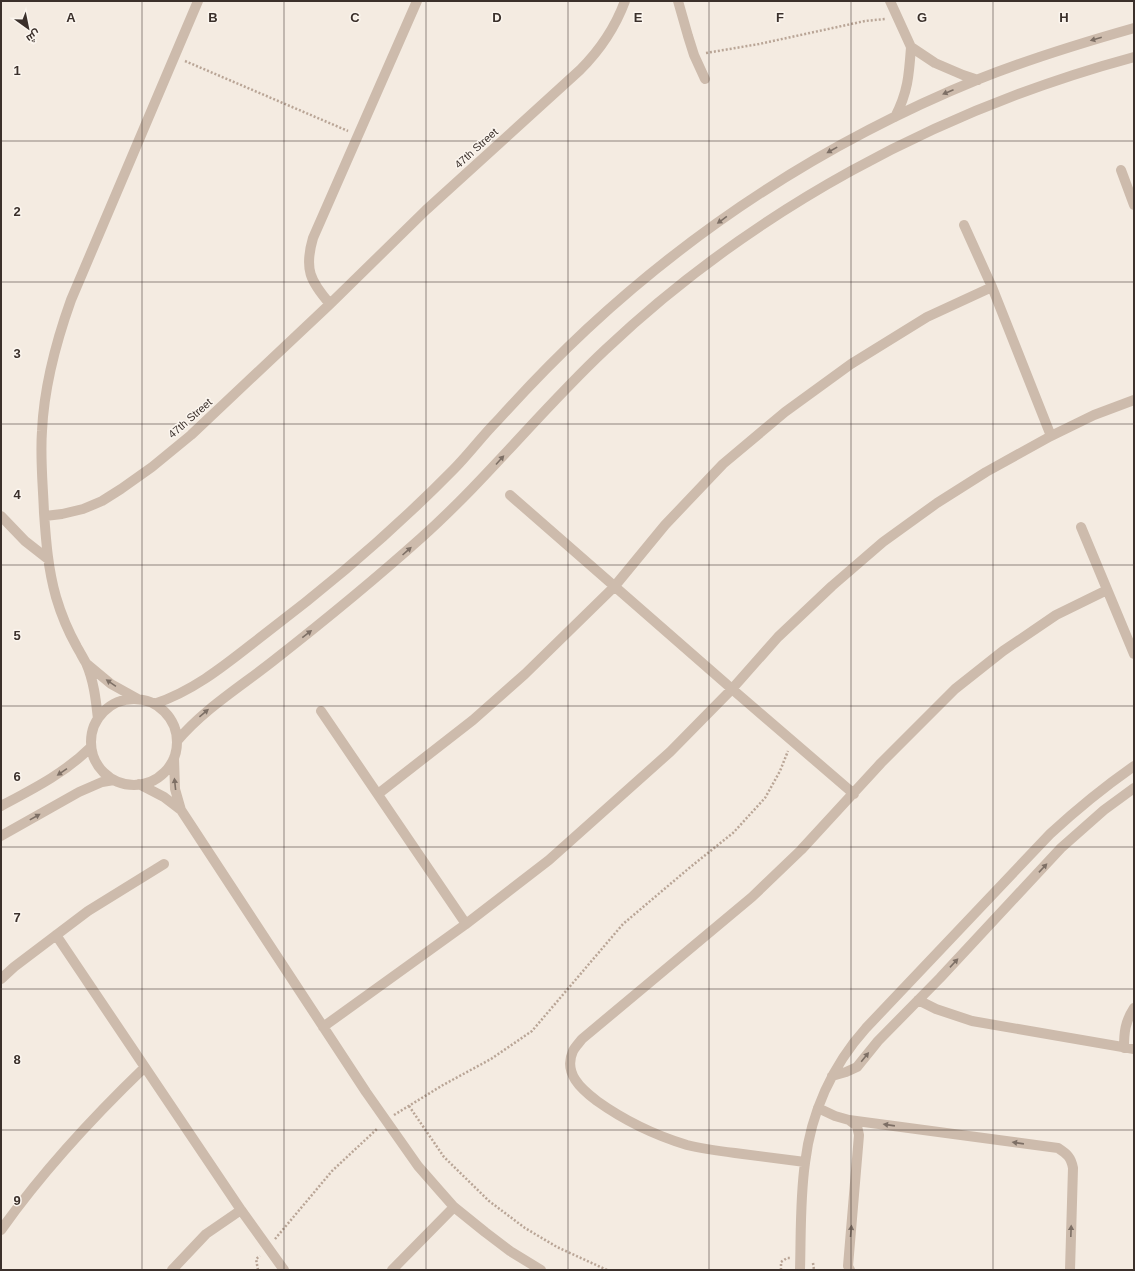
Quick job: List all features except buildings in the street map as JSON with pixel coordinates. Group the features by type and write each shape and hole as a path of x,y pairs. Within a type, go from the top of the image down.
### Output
{"street":[{"path":"98,719 94,691 86,663 68,630 51,577 48,559 41,452 44,407 49,377 64,319 198,1"},
{"path":"330,304 312,280 309,260 313,238 359,136 416,1"},
{"name":"47th Street","path":"45,516 83,509 102,501 152,467 191,435 330,304 426,210 592,58 612,29 625,1"},
{"path":"678,1 694,56 706,79"},
{"path":"890,1 912,47 935,63 949,70 978,80"},
{"path":"154,704 180,694 204,680 285,619 369,548 455,468 497,420 580,336 620,299 732,212 812,162 895,117 978,80 1057,51 1134,28"},
{"path":"895,117 905,95 908,83 912,47"},
{"path":"177,741 197,719 336,612 426,533 475,487 522,435 603,351 673,291 747,236 824,186 865,163 934,129 991,104 1029,90 1068,76 1134,57"},
{"path":"1121,170 1134,205"},
{"path":"964,225 992,287 1051,436"},
{"path":"378,794 468,724 525,674 614,587 665,525 722,464 785,412 851,364 927,317 992,287"},
{"path":"323,1027 466,924 555,855 670,752 732,689 784,632 832,586 883,542 937,503 986,472 1051,436 1094,415 1134,400"},
{"path":"510,495 614,587 854,794"},
{"path":"1,516 25,541 48,559"},
{"path":"1081,527 1134,654"},
{"path":"805,1162 689,1145 662,1137 637,1126 619,1116 590,1096 580,1087 573,1077 570,1064 573,1051 582,1039 752,897 801,850 918,724 955,689 1003,651 1056,615 1107,590"},
{"path":"86,663 111,684 139,699 154,704 171,719 177,741 174,758 175,789 181,810 323,1027 385,1120 418,1166 454,1207 497,1242 541,1270"},
{"path":"139,699 129,699 120,702 104,712 98,719 92,734 91,747 99,767 114,780 122,783 140,784 156,778 163,773 174,758"},
{"path":"321,711 466,924"},
{"path":"1,806 59,774 74,764 91,747"},
{"path":"800,1270 805,1162 818,1108 832,1076 843,1056 866,1028 1050,834 1096,794 1134,766"},
{"path":"1,836 80,792 102,782 114,780"},
{"path":"140,784 164,797 181,810"},
{"path":"832,1076 857,1067 878,1041 1061,848 1104,810 1134,788"},
{"path":"1,979 14,967 88,911 164,864"},
{"path":"56,935 144,1068 207,1158 240,1210 284,1270"},
{"path":"918,1000 936,1009 972,1021 1129,1049 1124,1029 1128,1017 1134,1008"},
{"path":"1,1230 35,1184 71,1142 110,1100 144,1068"},
{"path":"818,1108 835,1116 849,1120 1058,1148 1071,1159 1073,1168 1070,1270"},
{"path":"849,1120 857,1126 859,1135 848,1266 850,1270"},
{"path":"392,1270 454,1207"},
{"path":"172,1270 206,1234 240,1210"}],"path":[{"path":"694,56 759,44 865,21 898,17"},
{"path":"174,57 359,136"},
{"path":"258,1270 256,1259 268,1248 332,1171 385,1120 443,1085 491,1059 532,1030 623,924 733,833 765,798 780,771 792,741"},
{"path":"409,1106 444,1157 490,1201 525,1228 558,1247 607,1270"}]}
